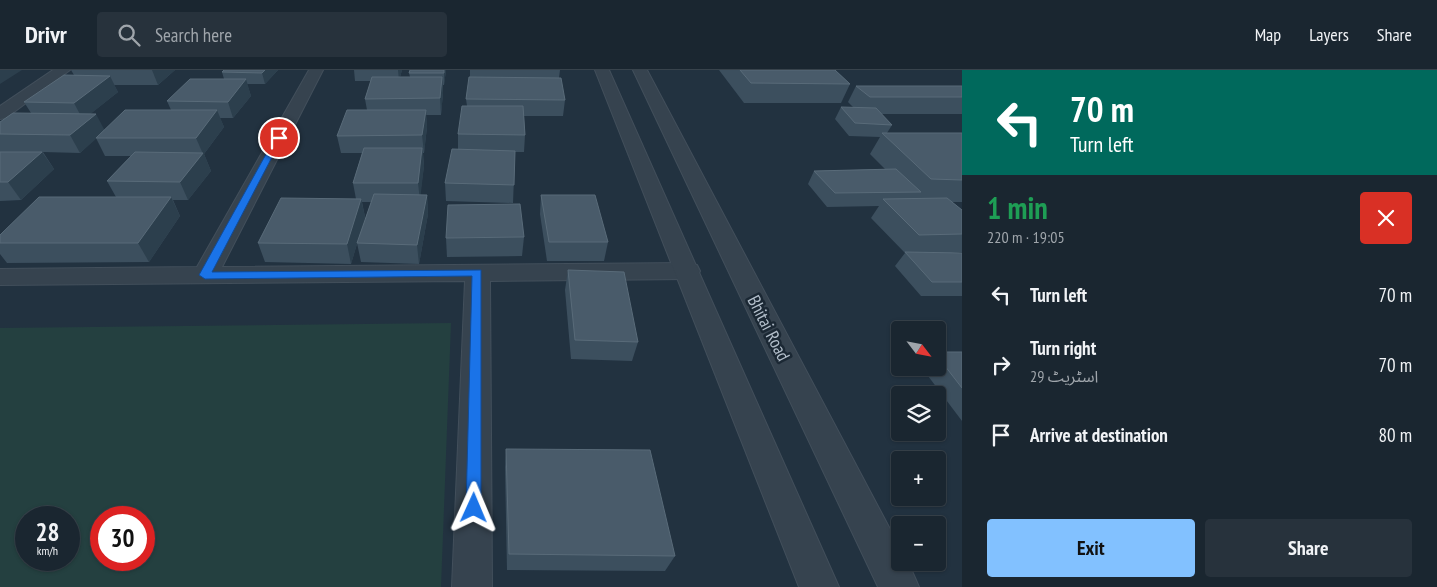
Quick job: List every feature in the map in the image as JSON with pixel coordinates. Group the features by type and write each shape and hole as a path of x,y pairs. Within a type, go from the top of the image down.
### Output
{"street":[{"path":"0,114 63,70"},
{"path":"205,275 316,70"},
{"path":"602,70 688,270 819,587"},
{"name":"Bhitai Road","path":"640,70 900,587"},
{"path":"0,277 688,270"},
{"path":"472,587 478,273"}],"green space":[{"path":"451,323 441,587 0,587 0,328"}],"building":[{"path":"224,70 265,70 262,73 222,72"},
{"path":"410,70 444,70 444,73 409,73"},
{"path":"740,70 835,70 850,84 751,83"},
{"path":"64,75 110,76 74,103 24,102"},
{"path":"372,77 442,77 440,98 365,99"},
{"path":"469,77 561,78 565,100 466,99"},
{"path":"190,79 246,79 228,102 167,101"},
{"path":"856,86 962,86 962,97 870,97"},
{"path":"462,106 523,106 525,135 458,134"},
{"path":"841,107 876,108 892,125 855,123"},
{"path":"125,110 217,110 196,138 96,138"},
{"path":"347,110 426,110 422,135 337,136"},
{"path":"13,113 96,114 70,135 0,134 0,122"},
{"path":"882,133 962,133 962,180 931,179"},
{"path":"364,148 422,148 418,183 353,183"},
{"path":"452,149 515,151 514,185 445,183"},
{"path":"0,152 42,152 8,182 0,182"},
{"path":"135,152 203,153 180,182 107,181"},
{"path":"896,169 921,192 835,193 814,171"},
{"path":"374,194 427,195 417,245 357,243"},
{"path":"541,195 595,195 608,242 549,242"},
{"path":"39,197 171,197 138,243 0,243 0,235"},
{"path":"281,198 361,199 347,244 258,243"},
{"path":"947,198 962,210 962,234 919,235 883,199"},
{"path":"520,204 524,237 446,238 448,205"},
{"path":"905,252 962,253 962,282 932,282"},
{"path":"568,270 624,272 638,342 575,340"},
{"path":"946,352 962,352 962,388 946,367"},
{"path":"506,449 650,450 675,556 509,554"}],"route":[{"path":"279,138 205,275 478,273 474,508"}]}
